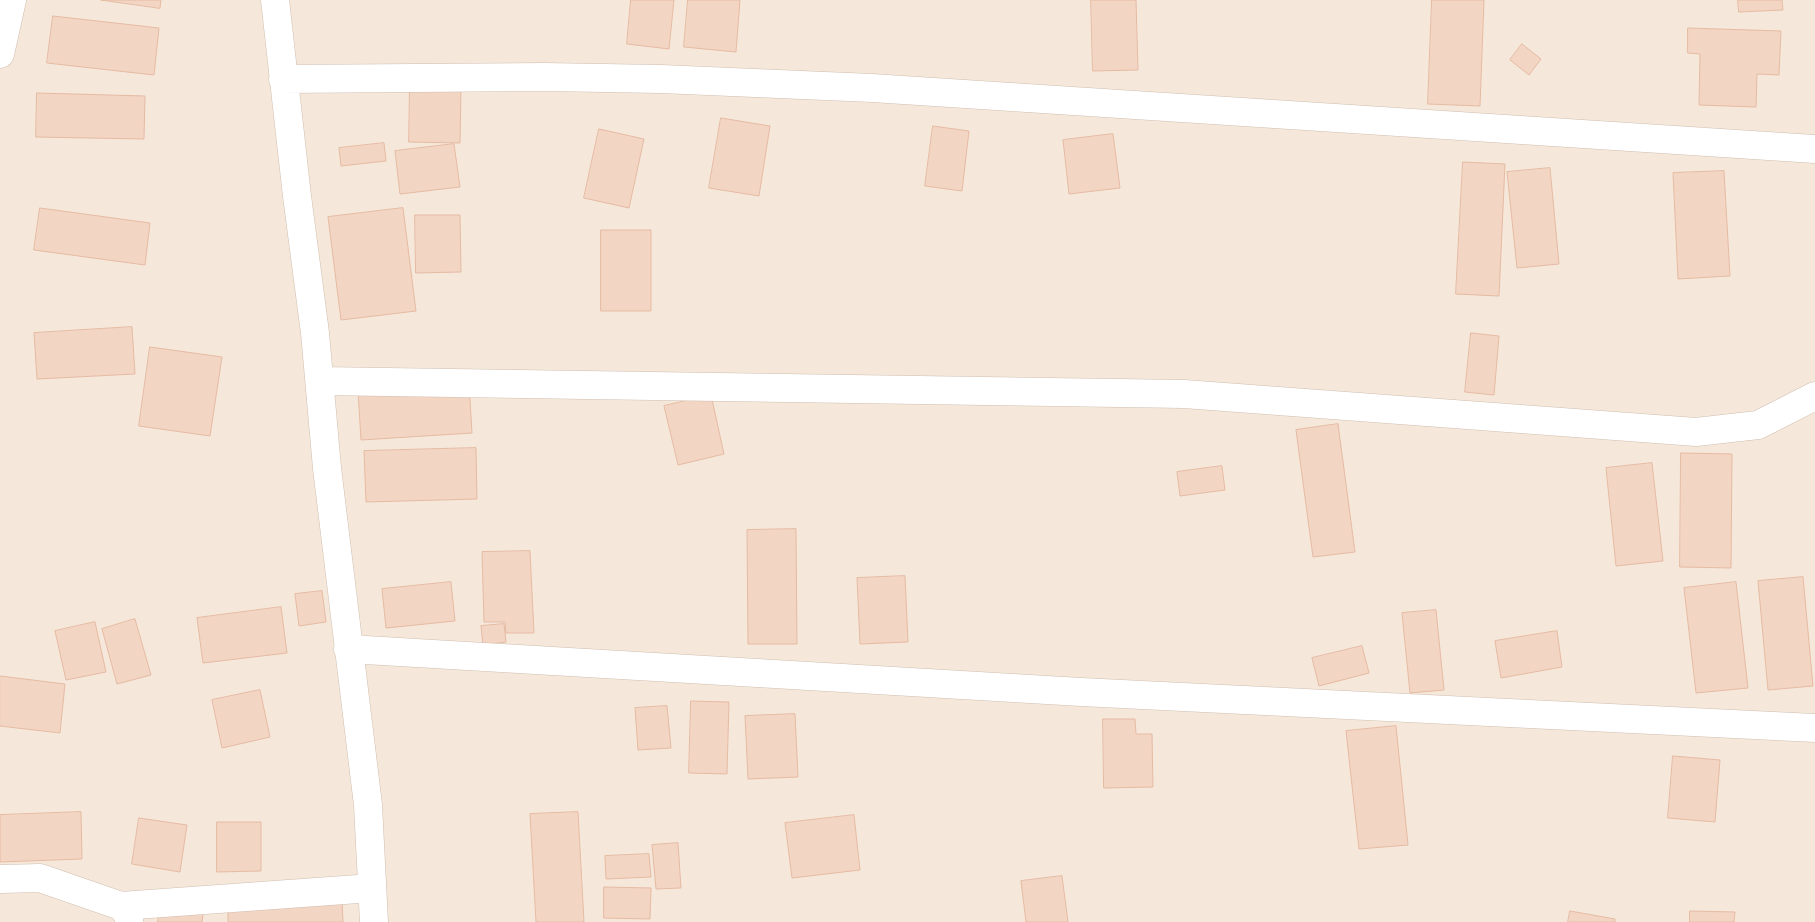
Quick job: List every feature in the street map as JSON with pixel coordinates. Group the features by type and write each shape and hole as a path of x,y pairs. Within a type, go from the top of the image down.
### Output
{"street":[{"path":"0,54 12,0"},
{"path":"274,0 315,333 327,468 368,805 374,922"},
{"path":"283,79 661,79 862,87 1815,149"},
{"path":"320,381 1184,394 1696,432 1758,425 1815,396"},
{"path":"348,649 1071,692 1815,728"},
{"path":"0,879 40,878 125,914 372,888"}],"shaded area":[{"path":"0,0 1815,0 1815,922 0,922"}],"building":[{"path":"101,0 161,0 160,8"},
{"path":"631,0 674,0 669,49 627,44"},
{"path":"688,0 740,0 736,52 684,47"},
{"path":"1091,0 1136,0 1138,70 1093,71"},
{"path":"1432,0 1484,0 1480,106 1428,104"},
{"path":"1738,0 1782,0 1783,10 1739,12"},
{"path":"53,16 159,28 154,75 47,63"},
{"path":"1688,28 1781,31 1779,75 1757,74 1756,107 1699,105 1700,54 1688,53"},
{"path":"1522,44 1541,59 1529,75 1510,60"},
{"path":"410,86 461,88 460,143 409,142"},
{"path":"37,93 145,96 144,139 36,137"},
{"path":"721,118 770,126 759,196 709,188"},
{"path":"933,126 969,131 962,191 925,186"},
{"path":"599,129 644,139 629,208 584,198"},
{"path":"1113,134 1120,188 1069,194 1063,140"},
{"path":"384,143 386,161 341,166 339,148"},
{"path":"454,144 460,187 400,194 395,151"},
{"path":"1463,162 1505,164 1499,296 1456,294"},
{"path":"1550,168 1559,264 1517,268 1507,172"},
{"path":"1724,171 1730,276 1678,279 1673,173"},
{"path":"40,208 150,223 145,265 34,250"},
{"path":"403,208 416,311 341,320 328,217"},
{"path":"415,215 460,215 461,272 416,273"},
{"path":"601,230 651,230 651,311 601,311"},
{"path":"132,327 135,374 37,379 34,333"},
{"path":"1471,333 1499,336 1494,395 1465,392"},
{"path":"150,347 222,357 210,436 139,426"},
{"path":"469,383 472,433 361,440 358,391"},
{"path":"711,395 724,454 678,465 664,406"},
{"path":"1338,424 1355,552 1313,557 1296,430"},
{"path":"476,448 477,499 366,502 364,451"},
{"path":"1681,453 1732,454 1731,568 1680,567"},
{"path":"1652,463 1663,561 1616,566 1606,468"},
{"path":"1222,466 1225,490 1180,496 1177,472"},
{"path":"796,529 797,644 748,644 747,530"},
{"path":"530,551 534,633 506,633 505,622 484,622 482,552"},
{"path":"905,576 908,642 860,644 857,578"},
{"path":"1803,577 1813,686 1768,690 1758,581"},
{"path":"451,582 455,621 386,628 382,589"},
{"path":"1736,582 1748,688 1696,693 1684,588"},
{"path":"322,591 326,622 299,626 295,594"},
{"path":"281,607 287,653 203,663 197,618"},
{"path":"1436,610 1444,690 1410,693 1402,613"},
{"path":"135,619 151,675 117,684 102,629"},
{"path":"95,622 106,672 66,680 55,631"},
{"path":"504,624 506,642 483,645 481,626"},
{"path":"1557,631 1562,667 1501,678 1495,641"},
{"path":"1362,646 1369,673 1319,686 1312,658"},
{"path":"0,676 65,684 60,733 0,726"},
{"path":"260,690 270,737 222,748 212,700"},
{"path":"691,701 729,702 727,774 689,773"},
{"path":"667,706 671,748 638,750 635,708"},
{"path":"795,714 798,777 748,779 745,716"},
{"path":"1103,719 1135,719 1136,734 1152,734 1153,787 1104,788"},
{"path":"1396,726 1408,845 1359,849 1346,731"},
{"path":"1673,756 1720,760 1715,822 1668,818"},
{"path":"81,812 82,859 0,862 0,815"},
{"path":"578,812 584,922 536,922 530,814"},
{"path":"854,815 860,870 792,878 785,823"},
{"path":"139,818 187,825 180,872 132,864"},
{"path":"217,822 261,822 261,871 217,872"},
{"path":"678,843 681,888 656,889 652,845"},
{"path":"649,854 651,877 606,879 605,856"},
{"path":"1062,876 1068,922 1026,922 1021,881"},
{"path":"604,887 651,888 650,919 604,918"},
{"path":"161,900 204,907 202,922 158,922"},
{"path":"342,900 343,922 228,922 228,902"},
{"path":"1570,911 1615,919 1615,922 1568,922"},
{"path":"1690,911 1735,912 1734,922 1690,922"}]}
